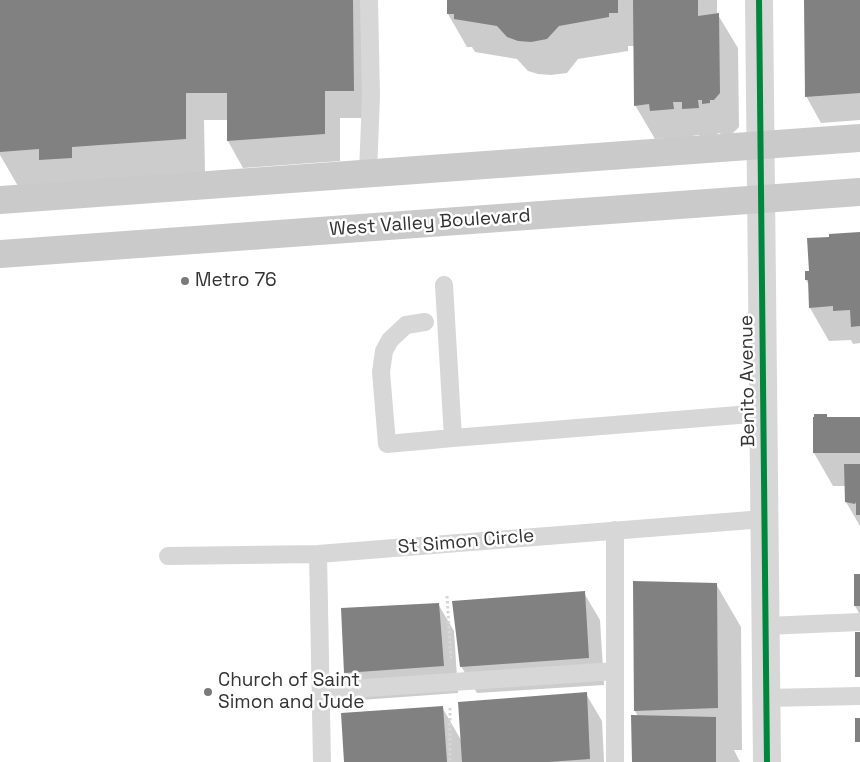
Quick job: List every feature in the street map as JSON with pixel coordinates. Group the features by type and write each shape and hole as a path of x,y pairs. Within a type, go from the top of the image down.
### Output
{"main road":[{"path":"0,200 860,138"},
{"name":"West Valley Boulevard","path":"0,254 860,192"}],"street":[{"name":"Benito Avenue","path":"760,0 767,762"}],"lane":[{"path":"368,173 371,96 369,0"},
{"path":"444,285 453,438"},
{"path":"425,322 406,325 390,340 384,351 381,372 387,444 764,413"},
{"name":"St Simon Circle","path":"168,556 318,554 764,519"},
{"path":"615,530 615,762"},
{"path":"318,554 322,762"},
{"path":"766,626 860,622"},
{"path":"322,691 615,671"},
{"path":"766,698 860,696"}],"path":[{"path":"447,596 452,667"},
{"path":"450,706 450,762"}],"building":[{"path":"0,0 353,0 354,91 325,91 325,134 227,141 227,93 186,93 186,139 72,147 72,158 39,160 39,149 0,152"},
{"path":"447,0 618,0 618,13 609,13 609,17 559,26 547,39 531,42 518,41 507,37 497,26 454,19 454,14 447,14"},
{"path":"633,0 698,0 698,16 719,13 720,93 714,100 710,100 710,103 702,104 702,100 698,100 699,108 682,109 682,102 673,102 674,109 650,111 649,104 634,106"},
{"path":"804,0 860,0 860,93 805,97"},
{"path":"860,232 860,326 851,327 850,310 833,311 833,306 809,308 808,280 805,280 805,271 809,271 807,238"},
{"path":"814,414 827,414 827,417 860,417 860,453 813,453"},
{"path":"844,464 860,464 860,515 856,515 856,502 855,504 845,502"},
{"path":"854,574 860,574 860,606 854,606"},
{"path":"633,581 717,583 718,708 634,711"},
{"path":"585,591 589,658 460,667 452,601"},
{"path":"439,603 444,666 344,673 341,608"},
{"path":"855,632 860,632 860,677 855,677"},
{"path":"587,692 590,759 548,762 462,762 458,702"},
{"path":"443,706 447,762 344,762 341,713"},
{"path":"631,715 716,717 716,762 632,762"},
{"path":"855,718 860,718 860,742 855,742"}],"cycle path":[{"path":"759,0 767,762"}],"place":[{"name":"Metro 76","path":"185,281"},
{"name":"Church of Saint Simon and Jude","path":"208,692"}]}
